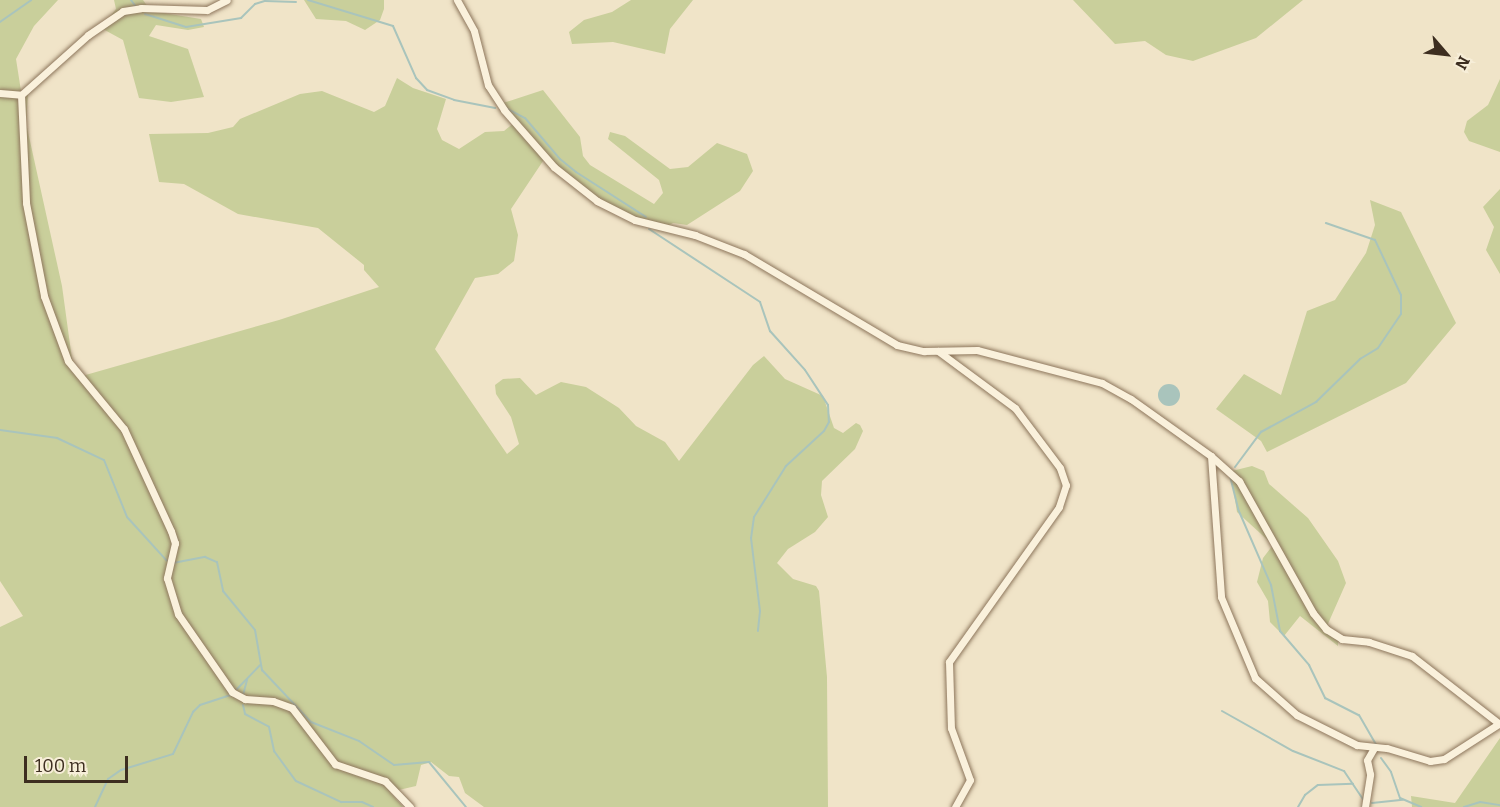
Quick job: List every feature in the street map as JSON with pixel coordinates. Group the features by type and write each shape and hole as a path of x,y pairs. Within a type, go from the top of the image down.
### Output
{"street":[{"path":"0,93 21,95 88,35 123,11 141,8 207,10 220,7 227,0"},
{"path":"457,0 474,31 488,85 538,150 584,192 635,220 695,235 744,254 816,294 889,342 913,350 977,350 1094,379 1131,399 1211,456 1239,481 1313,613 1326,629 1342,639 1369,642 1412,656 1499,722 1454,753 1437,761 1350,743 1297,716 1255,678 1219,588 1220,561 1211,456"},
{"path":"21,95 26,203 44,296 68,361 124,429 171,531 175,543 167,578 178,614 232,692 245,699 273,701 292,708 335,764 385,781 410,807"},
{"path":"938,351 1015,408 1060,468 1066,485 1059,507 949,662 951,728 970,780 956,807"},
{"path":"1365,807 1370,774 1367,760 1374,748"}],"green space":[{"path":"0,0 58,0 34,26 16,59 21,91 28,95 26,123 62,286 72,359 82,376 279,320 379,287 364,270 364,265 318,228 238,214 184,184 159,182 149,134 208,133 233,127 240,119 300,94 322,91 374,112 385,106 397,78 413,88 446,99 437,129 442,140 459,149 485,132 504,131 515,122 500,104 543,90 580,137 583,156 590,165 654,204 663,193 659,180 608,139 610,132 625,136 670,169 688,167 717,143 747,154 753,171 740,191 687,225 673,223 664,228 613,210 545,158 511,209 518,235 514,261 498,274 475,278 435,349 507,454 519,444 511,417 496,394 495,385 503,379 520,378 536,395 561,382 586,387 619,408 636,426 665,442 679,461 753,365 764,356 785,379 823,396 834,428 843,433 856,423 860,425 863,431 855,449 822,481 821,495 828,517 815,532 788,549 777,563 793,579 816,586 819,591 827,677 828,807 484,807 465,793 459,777 449,776 431,762 421,765 416,786 390,792 403,807 0,807 0,627 23,616 0,581"},
{"path":"114,0 143,0 151,11 201,19 204,27 188,30 156,25 149,36 188,49 204,97 171,102 139,98 123,40 101,28 116,9"},
{"path":"304,0 384,0 384,9 380,20 365,30 346,21 316,19"},
{"path":"631,0 693,0 670,29 665,54 613,42 572,44 569,32 584,20 612,12"},
{"path":"1073,0 1303,0 1256,38 1193,61 1166,55 1145,41 1115,44"},
{"path":"1500,79 1500,152 1469,141 1464,132 1467,121 1488,105"},
{"path":"1500,189 1500,274 1486,250 1494,227 1483,207"},
{"path":"1370,200 1401,212 1456,323 1406,383 1267,452 1261,441 1216,409 1244,374 1281,395 1307,311 1335,300 1366,253 1375,225"},
{"path":"1252,466 1264,471 1269,484 1308,518 1338,561 1346,583 1327,626 1338,638 1338,646 1300,616 1284,636 1270,622 1268,601 1257,582 1263,558 1273,545 1237,512 1232,481 1232,471"},
{"path":"1500,738 1500,807 1412,807 1411,796 1455,803"}],"water":[{"path":"1169,384 1177,387 1180,395 1177,403 1169,406 1161,403 1158,395 1161,387"}],"waterway":[{"path":"0,22 31,0"},
{"path":"131,0 136,7"},
{"path":"308,0 393,26 416,78 427,90 454,100 495,108"},
{"path":"145,14 186,27 241,18 255,4 265,1 296,2"},
{"path":"506,108 525,118 560,159 576,172 646,217"},
{"path":"1235,467 1261,432 1316,402 1360,359 1378,348 1401,314 1401,295 1375,240 1326,223"},
{"path":"649,229 760,302 770,331 805,370 828,405 829,422 824,431 786,466 754,517 751,538 760,611 758,631"},
{"path":"0,430 57,438 104,460 127,517 167,561"},
{"path":"1230,476 1238,509 1271,585 1280,631 1309,665 1325,698 1359,715 1376,744"},
{"path":"173,563 205,557 217,562 223,591 255,630 262,670 311,722 359,741 394,765 429,762 466,807"},
{"path":"237,689 260,665"},
{"path":"243,695 247,680"},
{"path":"95,807 108,779 121,770 173,754 193,712 200,705 231,695"},
{"path":"243,705 245,714 269,727 274,751 296,781 341,802 362,802 373,807"},
{"path":"1222,711 1293,751 1344,771 1363,799"},
{"path":"1381,758 1391,772 1400,798 1421,807"},
{"path":"1298,807 1305,795 1318,785 1353,784"},
{"path":"1372,803 1403,800"},
{"path":"1464,807 1480,802 1500,805"}]}
